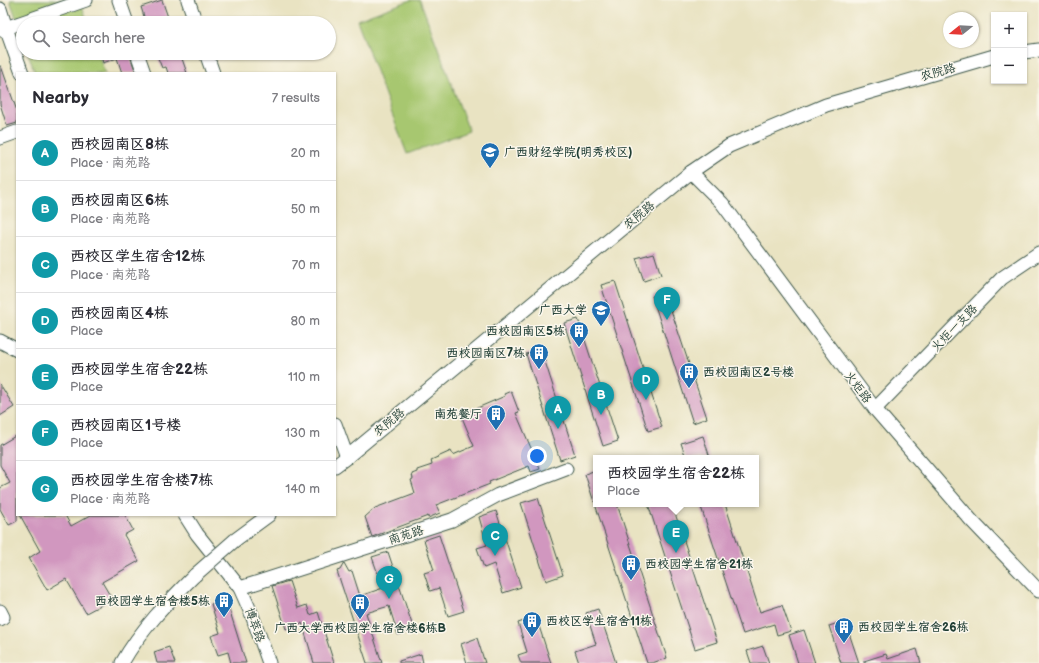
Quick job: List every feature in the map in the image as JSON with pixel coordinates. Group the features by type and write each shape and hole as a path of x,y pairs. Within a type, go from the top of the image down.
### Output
{"street":[{"path":"40,16 86,0"},
{"path":"119,0 125,16"},
{"path":"188,0 194,16"},
{"path":"0,9 3,29 16,59"},
{"path":"3,29 16,24"},
{"path":"1027,52 1039,50"},
{"name":"农院路","path":"336,465 691,172 729,146 826,105 991,57"},
{"path":"16,60 22,72"},
{"path":"139,60 144,72"},
{"path":"208,60 213,72"},
{"path":"0,138 16,132"},
{"name":"火炬路","path":"691,172 722,203 875,409 971,520 1039,591"},
{"name":"火炬一支路","path":"875,409 1002,278 1039,253"},
{"path":"0,341 16,349"},
{"path":"336,427 347,457"},
{"name":"南苑路","path":"240,588 452,520 498,495 566,469"},
{"name":"博萃路","path":"186,516 197,534 240,588 252,615 269,663"},
{"path":"122,663 138,638 162,607 195,575 235,540 268,516"},
{"path":"0,611 3,617 0,619"}],"green space":[{"path":"10,0 80,0 86,16 16,16 16,18"},
{"path":"411,0 420,0 469,131 407,154 357,20"},
{"path":"30,60 100,60 105,72 35,72"}],"building":[{"path":"162,0 168,16 144,16 141,7"},
{"path":"102,60 111,60 103,63"},
{"path":"118,60 131,60 136,72 122,72"},
{"path":"159,60 182,60 187,72 168,72 166,67 162,68"},
{"path":"1,66 16,108 16,123 7,126 0,104"},
{"path":"654,253 661,275 644,281 636,258"},
{"path":"615,281 662,427 648,431 601,285"},
{"path":"665,292 707,418 693,423 652,296"},
{"path":"578,319 618,441 603,446 564,323"},
{"path":"541,349 575,455 560,460 526,354"},
{"path":"0,384 14,407 0,416"},
{"path":"511,391 519,412 516,413 540,469 531,472 529,466 489,482 490,484 436,505 440,513 372,537 365,517 375,508 415,493 411,480 413,479 412,474 417,472 417,470 432,465 431,460 451,451 453,455 474,446 461,415 505,396 504,394"},
{"path":"16,436 17,521 9,525 0,509 0,488 10,483 0,465 0,445"},
{"path":"703,436 709,455 685,455 681,443"},
{"path":"593,471 593,499 585,474"},
{"path":"538,498 563,575 546,581 521,503"},
{"name":"西校园学生宿舍21栋","path":"596,507 618,507 667,658 652,663 647,663"},
{"path":"649,507 673,507 717,642 695,649"},
{"path":"701,507 726,507 760,612 782,605 791,631 777,635 774,624 743,634"},
{"path":"496,511 521,587 503,593 494,564 484,568 477,548 487,545 479,517"},
{"path":"21,516 66,516 71,526 89,516 126,516 133,530 124,535 139,561 102,582 112,599 86,613 66,579 47,590 29,558 40,551"},
{"path":"439,535 464,611 448,616 439,588 430,591 424,573 434,570 424,540"},
{"path":"388,552 414,630 398,635 389,606 366,613 382,663 367,663 337,571 340,570 344,563 349,572 352,571 360,596 383,588 372,557"},
{"path":"289,581 298,608 307,605 310,615 318,612 334,663 314,663 302,623 286,629 272,586"},
{"name":"西校园学生宿舍楼5栋","path":"226,599 246,663 231,663 228,652 218,655 211,636 220,633 211,604"},
{"path":"598,609 616,663 579,663 575,651 596,644 586,613"},
{"name":"西校区学生宿舍11栋","path":"536,617 551,663 521,663 518,655 527,652 518,623"},
{"name":"西校园学生宿舍26栋","path":"845,621 859,663 841,663 829,626"},
{"path":"804,630 815,663 798,663 789,635"},
{"path":"477,638 485,663 467,663 461,644"},
{"path":"763,646 769,663 751,663 747,651"},
{"path":"169,647 175,663 157,663 154,652"},
{"path":"917,649 921,663 864,663 864,661 886,654 888,659"},
{"path":"421,654 423,663 399,663 399,661"}],"place":[{"name":"广西财经学院(明秀校区)","path":"490,169"},
{"name":"西校园南区1号楼","path":"667,320"},
{"name":"广西大学","path":"601,327"},
{"name":"西校园南区5栋","path":"579,348"},
{"name":"西校园南区7栋","path":"539,370"},
{"name":"西校园南区2号楼","path":"689,389"},
{"name":"西校园南区4栋","path":"646,400"},
{"name":"西校园南区6栋","path":"601,415"},
{"name":"西校园南区8栋","path":"558,429"},
{"name":"南苑餐厅","path":"496,431"},
{"name":"西校园学生宿舍22栋","path":"676,553"},
{"name":"西校区学生宿舍12栋","path":"495,556"},
{"name":"西校园学生宿舍21栋","path":"631,581"},
{"name":"西校园学生宿舍楼7栋","path":"389,599"},
{"name":"西校园学生宿舍楼5栋","path":"224,618"},
{"name":"广西大学西校园学生宿舍楼6栋B","path":"360,620"},
{"name":"西校区学生宿舍11栋","path":"532,638"},
{"name":"西校园学生宿舍26栋","path":"844,644"}]}
